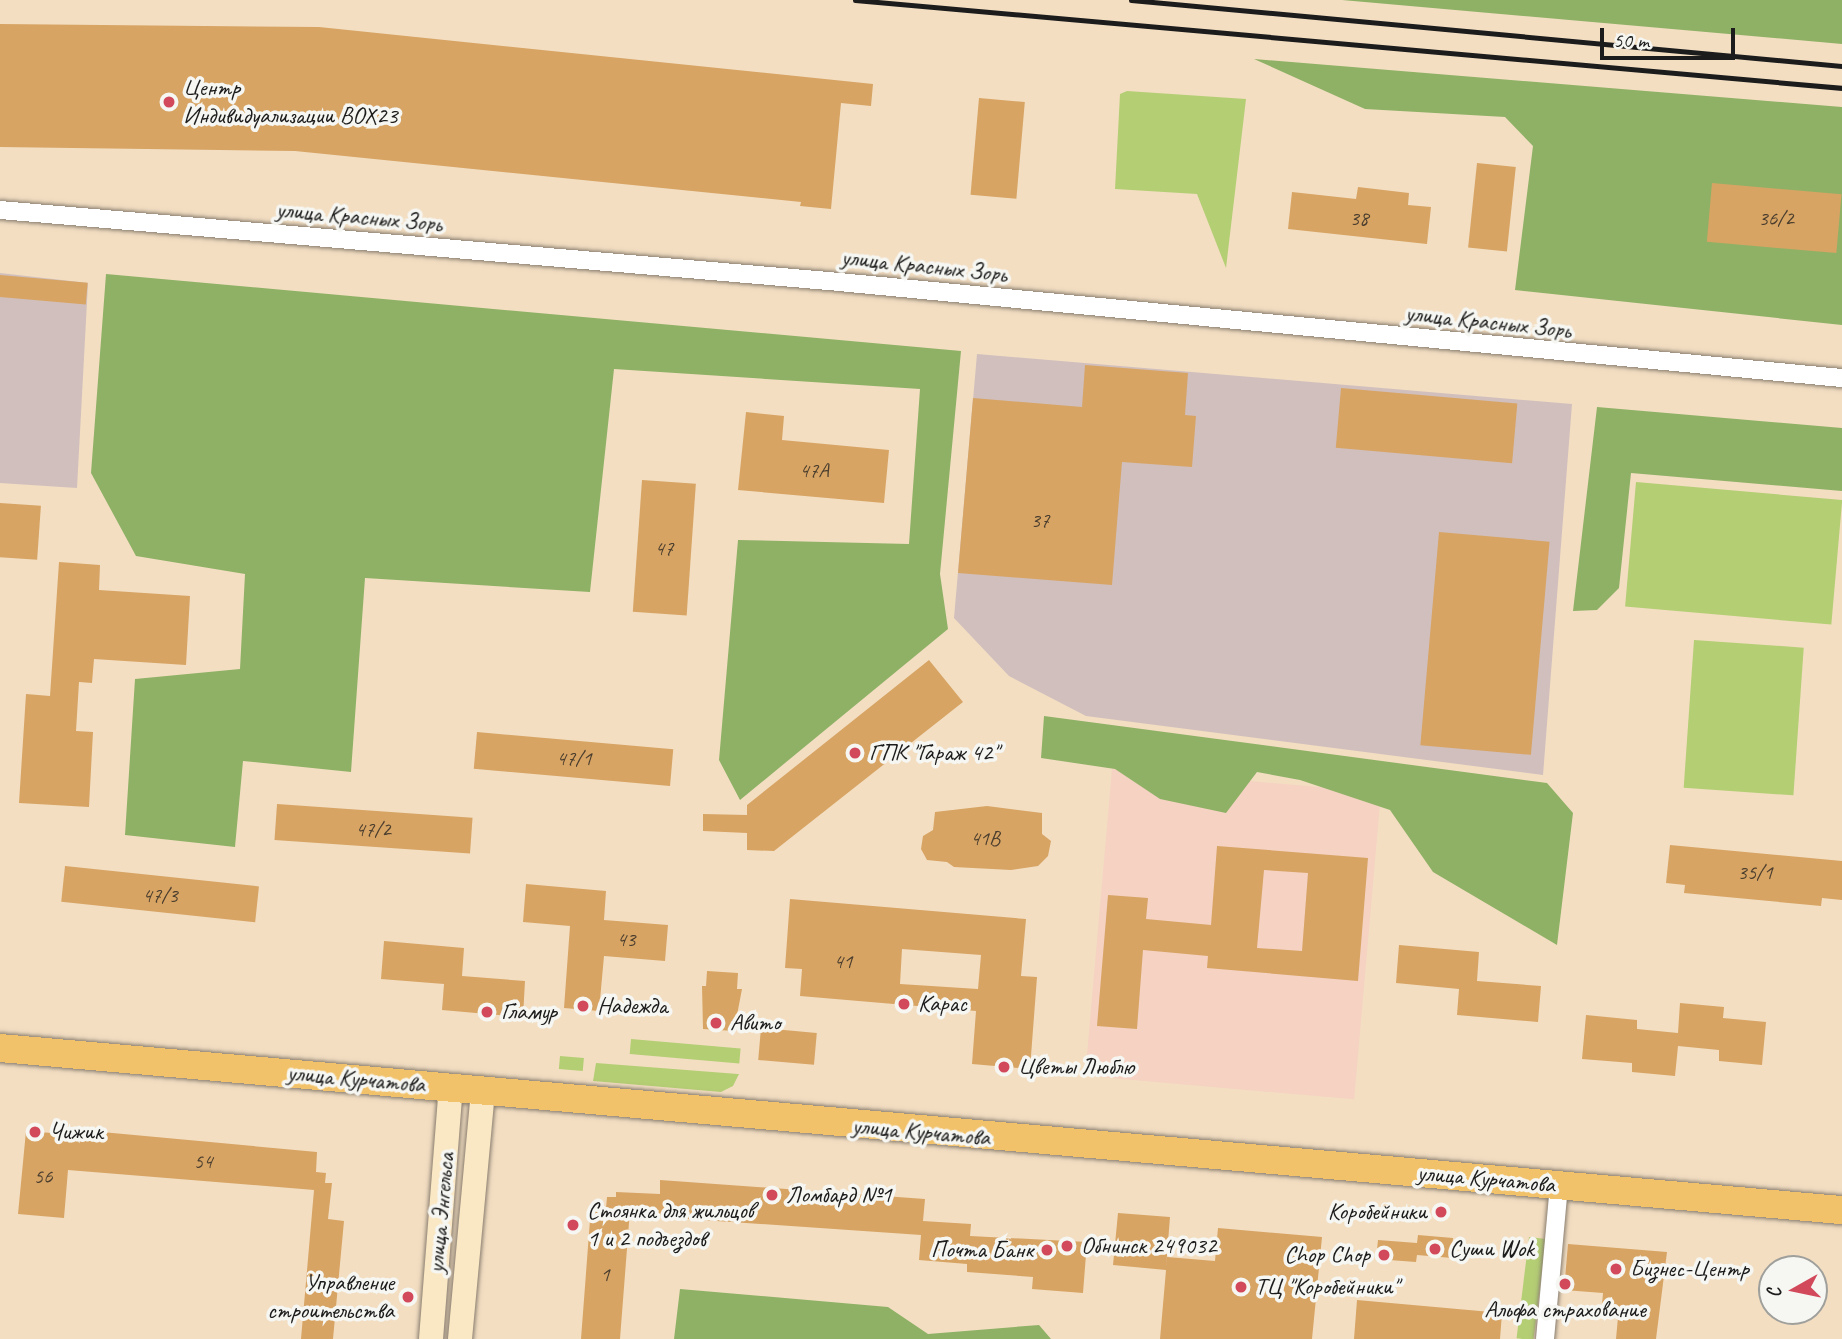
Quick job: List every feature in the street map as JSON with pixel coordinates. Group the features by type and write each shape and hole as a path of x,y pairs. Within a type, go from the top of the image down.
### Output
{"main road":[{"name":"улица Курчатова","path":"0,1048 451,1087 1073,1146 1842,1210"},
{"name":"улица Энгельса","path":"430,1339 451,1087"},
{"name":"улица Энгельса","path":"460,1339 483,1090"}],"street":[{"name":"улица Красных Зорь","path":"0,210 798,278 1842,378"},
{"path":"1545,1339 1559,1185"}],"shaded area":[{"path":"0,273 88,283 77,488 0,483"},
{"path":"977,354 1572,404 1543,775 1086,716 1009,676 954,618"},
{"path":"1112,769 1381,793 1354,1099 1085,1076"}],"green space":[{"path":"1342,0 1842,0 1842,44"},
{"path":"1254,59 1842,107 1842,325 1515,290 1533,146 1505,117 1365,109"},
{"path":"1127,91 1246,99 1226,268 1197,194 1115,189 1120,94"},
{"path":"106,274 961,351 940,574 948,629 740,800 719,760 738,540 909,544 920,389 614,369 590,592 365,578 351,772 243,761 235,847 125,835 135,679 240,669 245,574 136,556 91,473"},
{"path":"1597,407 1842,428 1842,491 1631,473 1619,588 1597,610 1573,611"},
{"path":"1636,482 1842,500 1831,625 1625,607"},
{"path":"1694,640 1804,648 1793,795 1684,788"},
{"path":"1044,716 1547,783 1573,813 1557,945 1433,872 1390,810 1300,780 1257,772 1226,813 1160,799 1115,769 1041,758"},
{"path":"631,1039 741,1049 739,1064 630,1054"},
{"path":"560,1056 584,1058 583,1071 559,1069"},
{"path":"596,1063 739,1074 733,1086 721,1092 593,1081"},
{"path":"1529,1237 1546,1239 1534,1339 1517,1338"},
{"path":"680,1289 888,1307 928,1334 1039,1325 1051,1339 674,1339"}],"building":[{"path":"0,24 319,27 873,84 871,106 841,103 831,209 800,206 801,202 295,151 0,147"},
{"path":"979,98 1025,102 1016,199 971,195"},
{"path":"1477,163 1516,167 1507,252 1468,248"},
{"path":"1712,183 1842,194 1836,253 1707,242"},
{"path":"1358,187 1409,193 1408,205 1431,207 1427,244 1288,229 1292,192 1356,199"},
{"path":"0,275 88,283 86,305 0,297"},
{"path":"1085,365 1188,373 1185,415 1196,416 1192,467 1122,462 1112,585 958,573 973,398 1082,407"},
{"path":"1341,388 1517,403 1512,463 1336,448"},
{"path":"746,412 784,416 782,440 889,450 884,503 738,490"},
{"path":"642,480 696,484 687,615 633,612"},
{"path":"0,503 41,506 37,560 0,557"},
{"path":"1439,532 1550,542 1531,755 1420,745"},
{"path":"59,562 100,565 99,590 190,596 186,665 94,659 92,683 79,682 76,731 93,732 89,807 19,803 26,694 50,696"},
{"name":"ГПК \"Гараж 42\"","path":"929,660 963,702 774,851 747,850 747,833 703,831 703,814 747,815 747,805"},
{"path":"477,732 673,749 670,786 474,769"},
{"path":"277,804 473,818 470,854 274,840"},
{"path":"987,806 1042,813 1042,834 1051,841 1048,856 1038,866 1011,870 954,867 947,862 927,860 921,849 923,836 933,830 935,812"},
{"path":"1670,845 1842,861 1842,900 1822,898 1821,906 1684,893 1685,885 1666,883"},
{"path":"1217,846 1368,858 1358,981 1207,968 1208,956 1143,950 1137,1029 1097,1026 1108,895 1148,898 1146,919 1211,925","holes":["1264,870 1308,873 1302,951 1257,948"]},
{"path":"65,866 259,886 255,922 61,902"},
{"path":"526,884 606,891 604,920 668,925 665,961 604,956 599,1011 564,1008 570,926 523,922"},
{"path":"790,899 1026,919 1021,976 1037,977 1030,1069 972,1064 976,1011 800,996 802,969 785,968","holes":["902,949 981,955 978,989 900,984"]},
{"path":"384,941 464,948 462,976 525,981 523,1017 442,1010 444,984 381,979"},
{"path":"1399,945 1479,952 1477,981 1541,986 1538,1022 1457,1015 1459,989 1396,983"},
{"path":"707,971 738,973 737,989 742,989 734,1031 703,1029 702,986 706,986"},
{"path":"1680,1003 1724,1007 1723,1018 1766,1022 1762,1065 1719,1061 1719,1050 1678,1046 1675,1076 1632,1072 1632,1063 1582,1059 1586,1015 1637,1020 1637,1029 1678,1033"},
{"path":"761,1028 817,1033 814,1065 758,1060"},
{"path":"26,1131 91,1136 91,1131 317,1152 316,1172 326,1173 325,1183 332,1183 328,1219 344,1221 333,1339 301,1339 314,1190 68,1170 64,1218 18,1214"},
{"path":"660,1180 925,1199 923,1221 971,1224 970,1236 1087,1242 1083,1293 1032,1289 1033,1277 967,1272 967,1264 919,1260 921,1235 658,1217 630,1210 620,1339 581,1339 591,1207 606,1208 607,1197 616,1197 616,1192 660,1194"},
{"name":"ТЦ \"Коробейники\"","path":"1118,1213 1170,1217 1166,1268 1167,1257 1215,1261 1218,1228 1322,1237 1312,1339 1160,1339 1166,1270 1113,1265"},
{"path":"1418,1235 1453,1238 1452,1258 1417,1255 1416,1262 1376,1259 1378,1240 1417,1243"},
{"name":"Бизнес-Центр","path":"1568,1244 1667,1252 1656,1339 1616,1339 1618,1317 1601,1316 1603,1293 1564,1290"},
{"path":"1357,1300 1502,1313 1500,1339 1354,1339"}],"railway":[{"path":"855,0 1842,88"},
{"path":"1131,0 1842,66"}],"place":[{"name":"Центр Индивидуализации BOX23","path":"169,102"},
{"name":"ГПК \"Гараж 42\"","path":"855,753"},
{"name":"Карас","path":"904,1004"},
{"name":"Надежда","path":"583,1006"},
{"name":"Гламур","path":"487,1012"},
{"name":"Авито","path":"716,1023"},
{"name":"Цветы Люблю","path":"1004,1067"},
{"name":"Чижик","path":"35,1132"},
{"name":"Ломбард №1","path":"772,1195"},
{"name":"Коробейники","path":"1441,1212"},
{"name":"Стоянка для жильцов 1 и 2 подъездов","path":"573,1225"},
{"name":"Обнинск 249032","path":"1067,1246"},
{"name":"Суши Wok","path":"1435,1249"},
{"name":"Почта Банк","path":"1047,1250"},
{"name":"Chop Chop","path":"1384,1255"},
{"name":"Бизнес-Центр","path":"1616,1269"},
{"name":"Альфа страхование","path":"1565,1284"},
{"name":"ТЦ \"Коробейники\"","path":"1241,1287"},
{"name":"Управление строительства","path":"408,1297"}]}
